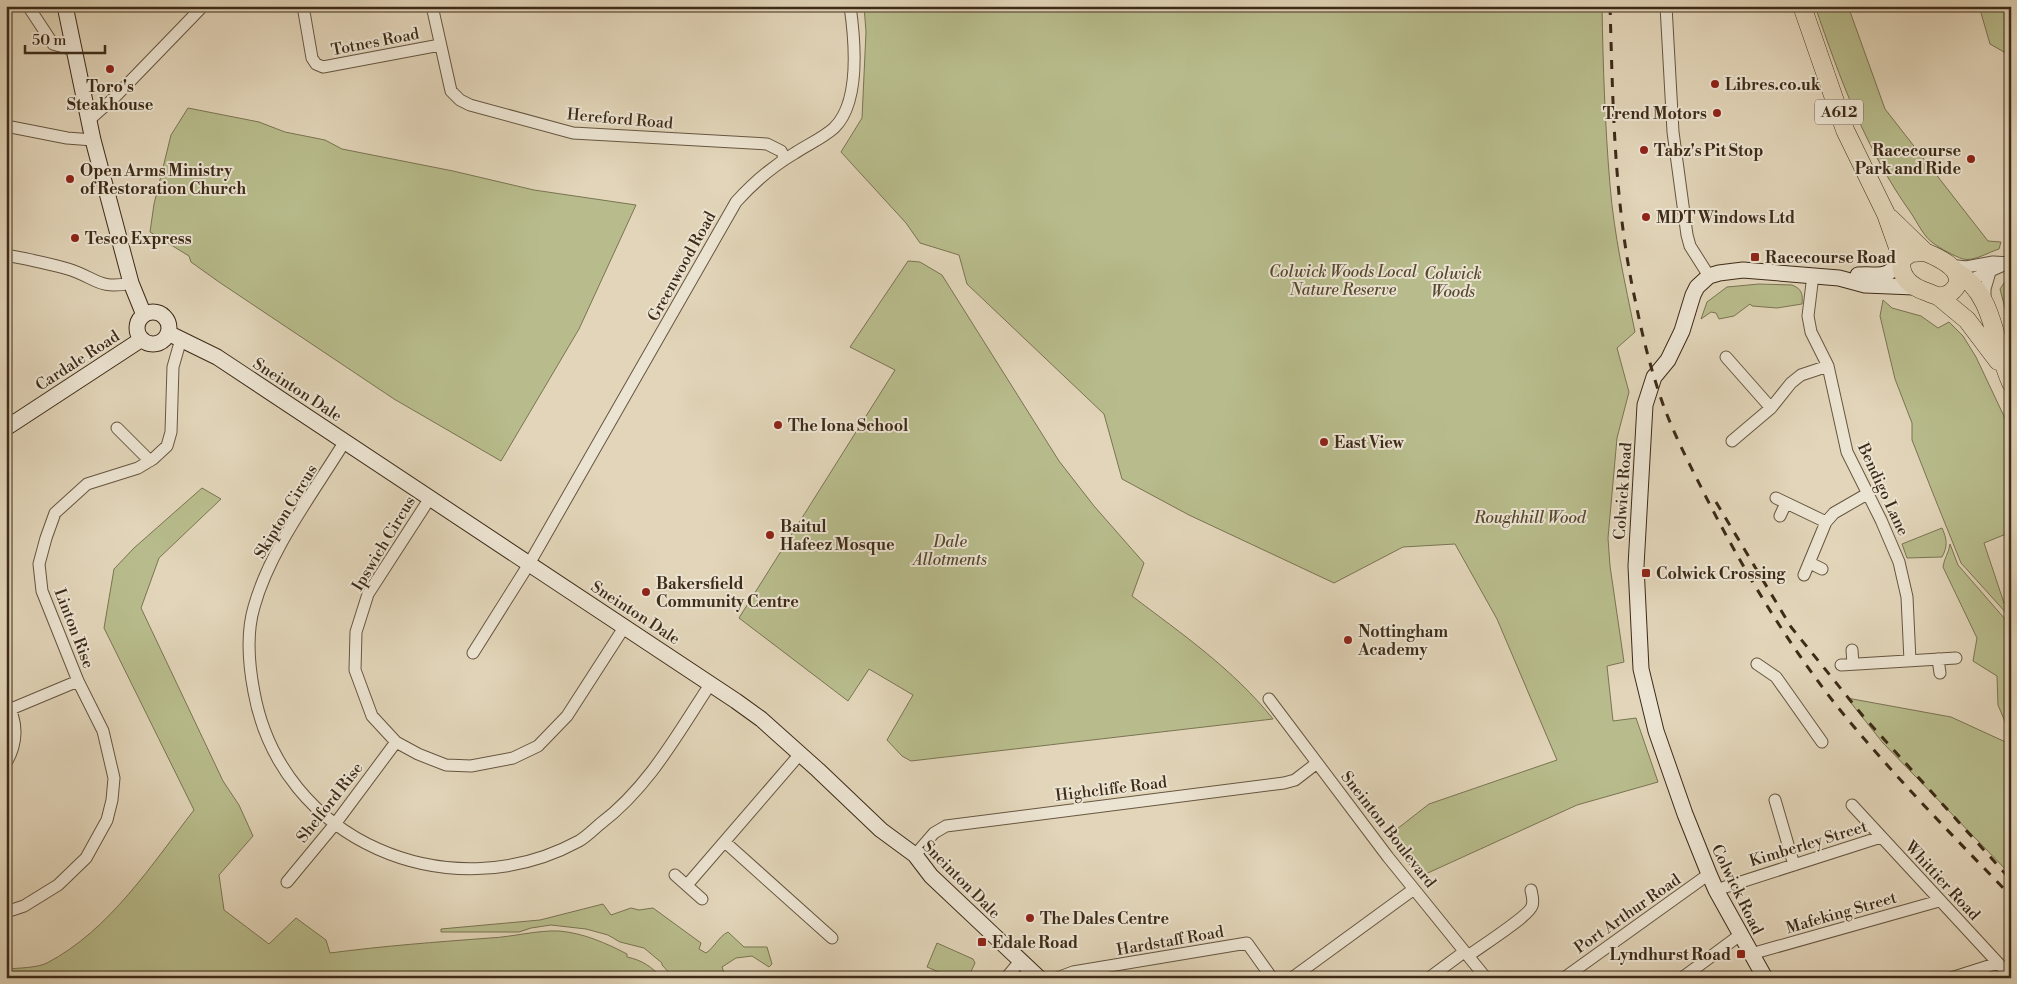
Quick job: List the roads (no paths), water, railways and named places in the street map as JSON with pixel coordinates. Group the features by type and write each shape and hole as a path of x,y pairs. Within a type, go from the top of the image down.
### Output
{"main road":[{"name":"A612","path":"1802,6 1846,130 1886,214 1902,260"},
{"name":"A612","path":"1886,214 1925,252"},
{"path":"1911,252 1925,252 1957,276 1985,301 2008,376 1967,320 1938,296 1914,287 1903,274 1902,260 1911,252"},
{"path":"1938,296 1948,294 1957,276"}],"street":[{"path":"28,6 53,44 61,48 74,50"},
{"path":"65,6 88,121 131,283 144,315"},
{"path":"88,121 114,98 203,6"},
{"name":"Totnes Road","path":"303,6 312,58 316,64 323,67 440,45"},
{"name":"Hereford Road","path":"432,6 451,92 460,100 470,105 573,133 767,144 781,151 785,159"},
{"name":"Greenwood Road","path":"473,653 529,564 736,202 749,187 785,159 832,130 840,121 848,105 853,59 850,6"},
{"path":"1666,6 1673,132 1687,234 1690,246 1709,276 1743,270 1839,278 1865,285 1914,287"},
{"path":"6,126 67,138 93,140"},
{"path":"8,258 68,269 103,285 116,286 131,283"},
{"path":"1839,278 1862,274 1883,275 1891,272 1902,260"},
{"path":"1957,276 1966,266 1993,262 2009,263"},
{"path":"1957,276 1990,272 2009,263"},
{"path":"1985,301 1985,290 1990,272"},
{"name":"Bendigo Lane","path":"1813,275 1809,301 1811,332 1828,366 1844,443 1881,520 1902,571 1907,597 1910,661"},
{"name":"Colwick Road","path":"1709,276 1697,287 1682,331 1668,360 1654,378 1647,397 1644,419 1636,566 1639,650 1645,689 1656,731 1709,874 1764,978"},
{"path":"154,312 163,316 174,336 159,342 147,342 142,339 138,334 138,323 144,315 154,312"},
{"name":"Sneinton Dale","path":"174,336 217,357 346,441 711,683 761,719 881,830 915,855 931,876 1039,978"},
{"name":"Linton Rise","path":"6,912 24,906 58,885 86,858 108,820 114,778 102,731 78,681 42,591 39,564 55,513 86,484 138,468 150,461 167,446 171,432 174,336"},
{"name":"Cardale Road","path":"6,428 142,339"},
{"path":"1726,357 1730,371 1771,408"},
{"path":"1732,441 1771,408 1790,383 1801,375 1828,366"},
{"path":"116,428 150,461"},
{"path":"1741,433 1749,442"},
{"name":"Skipton Circus","path":"346,441 273,557 253,608 250,638 250,671 257,711 274,753 302,794 334,824 378,850 423,865 470,869 530,862 580,840 618,810 652,773 711,683"},
{"path":"1804,575 1826,522 1834,512 1867,494"},
{"name":"Ipswich Circus","path":"430,498 368,594 356,632 356,670 372,716 396,742 418,754 446,765 472,766 499,762 538,746 567,716 625,626"},
{"path":"1780,516 1781,501 1826,522"},
{"path":"1810,563 1822,569"},
{"path":"1852,650 1854,664"},
{"path":"1841,665 1956,658"},
{"path":"1938,659 1940,673"},
{"path":"1757,664 1776,676 1822,742"},
{"path":"6,763 12,753 15,738 15,724 8,706 78,681"},
{"name":"Sneinton Boulevard","path":"1268,699 1414,889 1486,978"},
{"name":"Shelford Rise","path":"287,882 396,742"},
{"path":"687,885 726,843 800,754"},
{"name":"Highcliffe Road","path":"915,855 934,833 946,826 1284,783 1295,780 1317,763"},
{"path":"1775,800 1794,865"},
{"name":"Whittier Road","path":"1852,805 2011,977"},
{"name":"Kimberley Street","path":"1716,890 1881,837"},
{"path":"726,843 818,932 832,938"},
{"name":"Port Arthur Road","path":"1564,978 1709,874"},
{"path":"675,875 702,899"},
{"path":"1292,978 1414,889"},
{"path":"1428,978 1528,911 1532,906 1533,896 1531,890"},
{"name":"Mafeking Street","path":"1751,954 1939,901"},
{"path":"1682,978 1740,935"},
{"name":"Hardstaff Road","path":"1057,978 1073,972 1247,943 1272,978"},
{"path":"1006,978 1021,960"},
{"path":"1951,978 1998,963"}],"railway":[{"path":"1610,6 1616,156 1623,230 1629,267 1652,369 1664,407 1684,454 1751,579 1783,631 1818,681 1899,779 2011,896"},
{"path":"1716,502 1791,627 1863,716 2011,880"}],"place":[{"name":"Toro's Steakhouse","path":"110,69"},
{"name":"Libres.co.uk","path":"1715,84"},
{"name":"Trend Motors","path":"1717,113"},
{"name":"Tabz's Pit Stop","path":"1644,150"},
{"name":"Racecourse Park and Ride","path":"1971,159"},
{"name":"Open Arms Ministry of Restoration Church","path":"70,179"},
{"name":"MDT Windows Ltd","path":"1646,217"},
{"name":"Tesco Express","path":"75,238"},
{"name":"Racecourse Road","path":"1755,257"},
{"name":"The Iona School","path":"778,425"},
{"name":"East View","path":"1324,442"},
{"name":"Baitul Hafeez Mosque","path":"770,535"},
{"name":"Colwick Crossing","path":"1646,573"},
{"name":"Bakersfield Community Centre","path":"646,592"},
{"name":"Nottingham Academy","path":"1348,640"},
{"name":"The Dales Centre","path":"1030,918"},
{"name":"Edale Road","path":"982,942"},
{"name":"Lyndhurst Road","path":"1741,954"}],"park label":[{"name":"Colwick Woods Local Nature Reserve","path":"1343,280"},
{"name":"Colwick Woods","path":"1453,282"},
{"name":"Roughhill Wood","path":"1530,517"},
{"name":"Dale Allotments","path":"950,550"}]}
